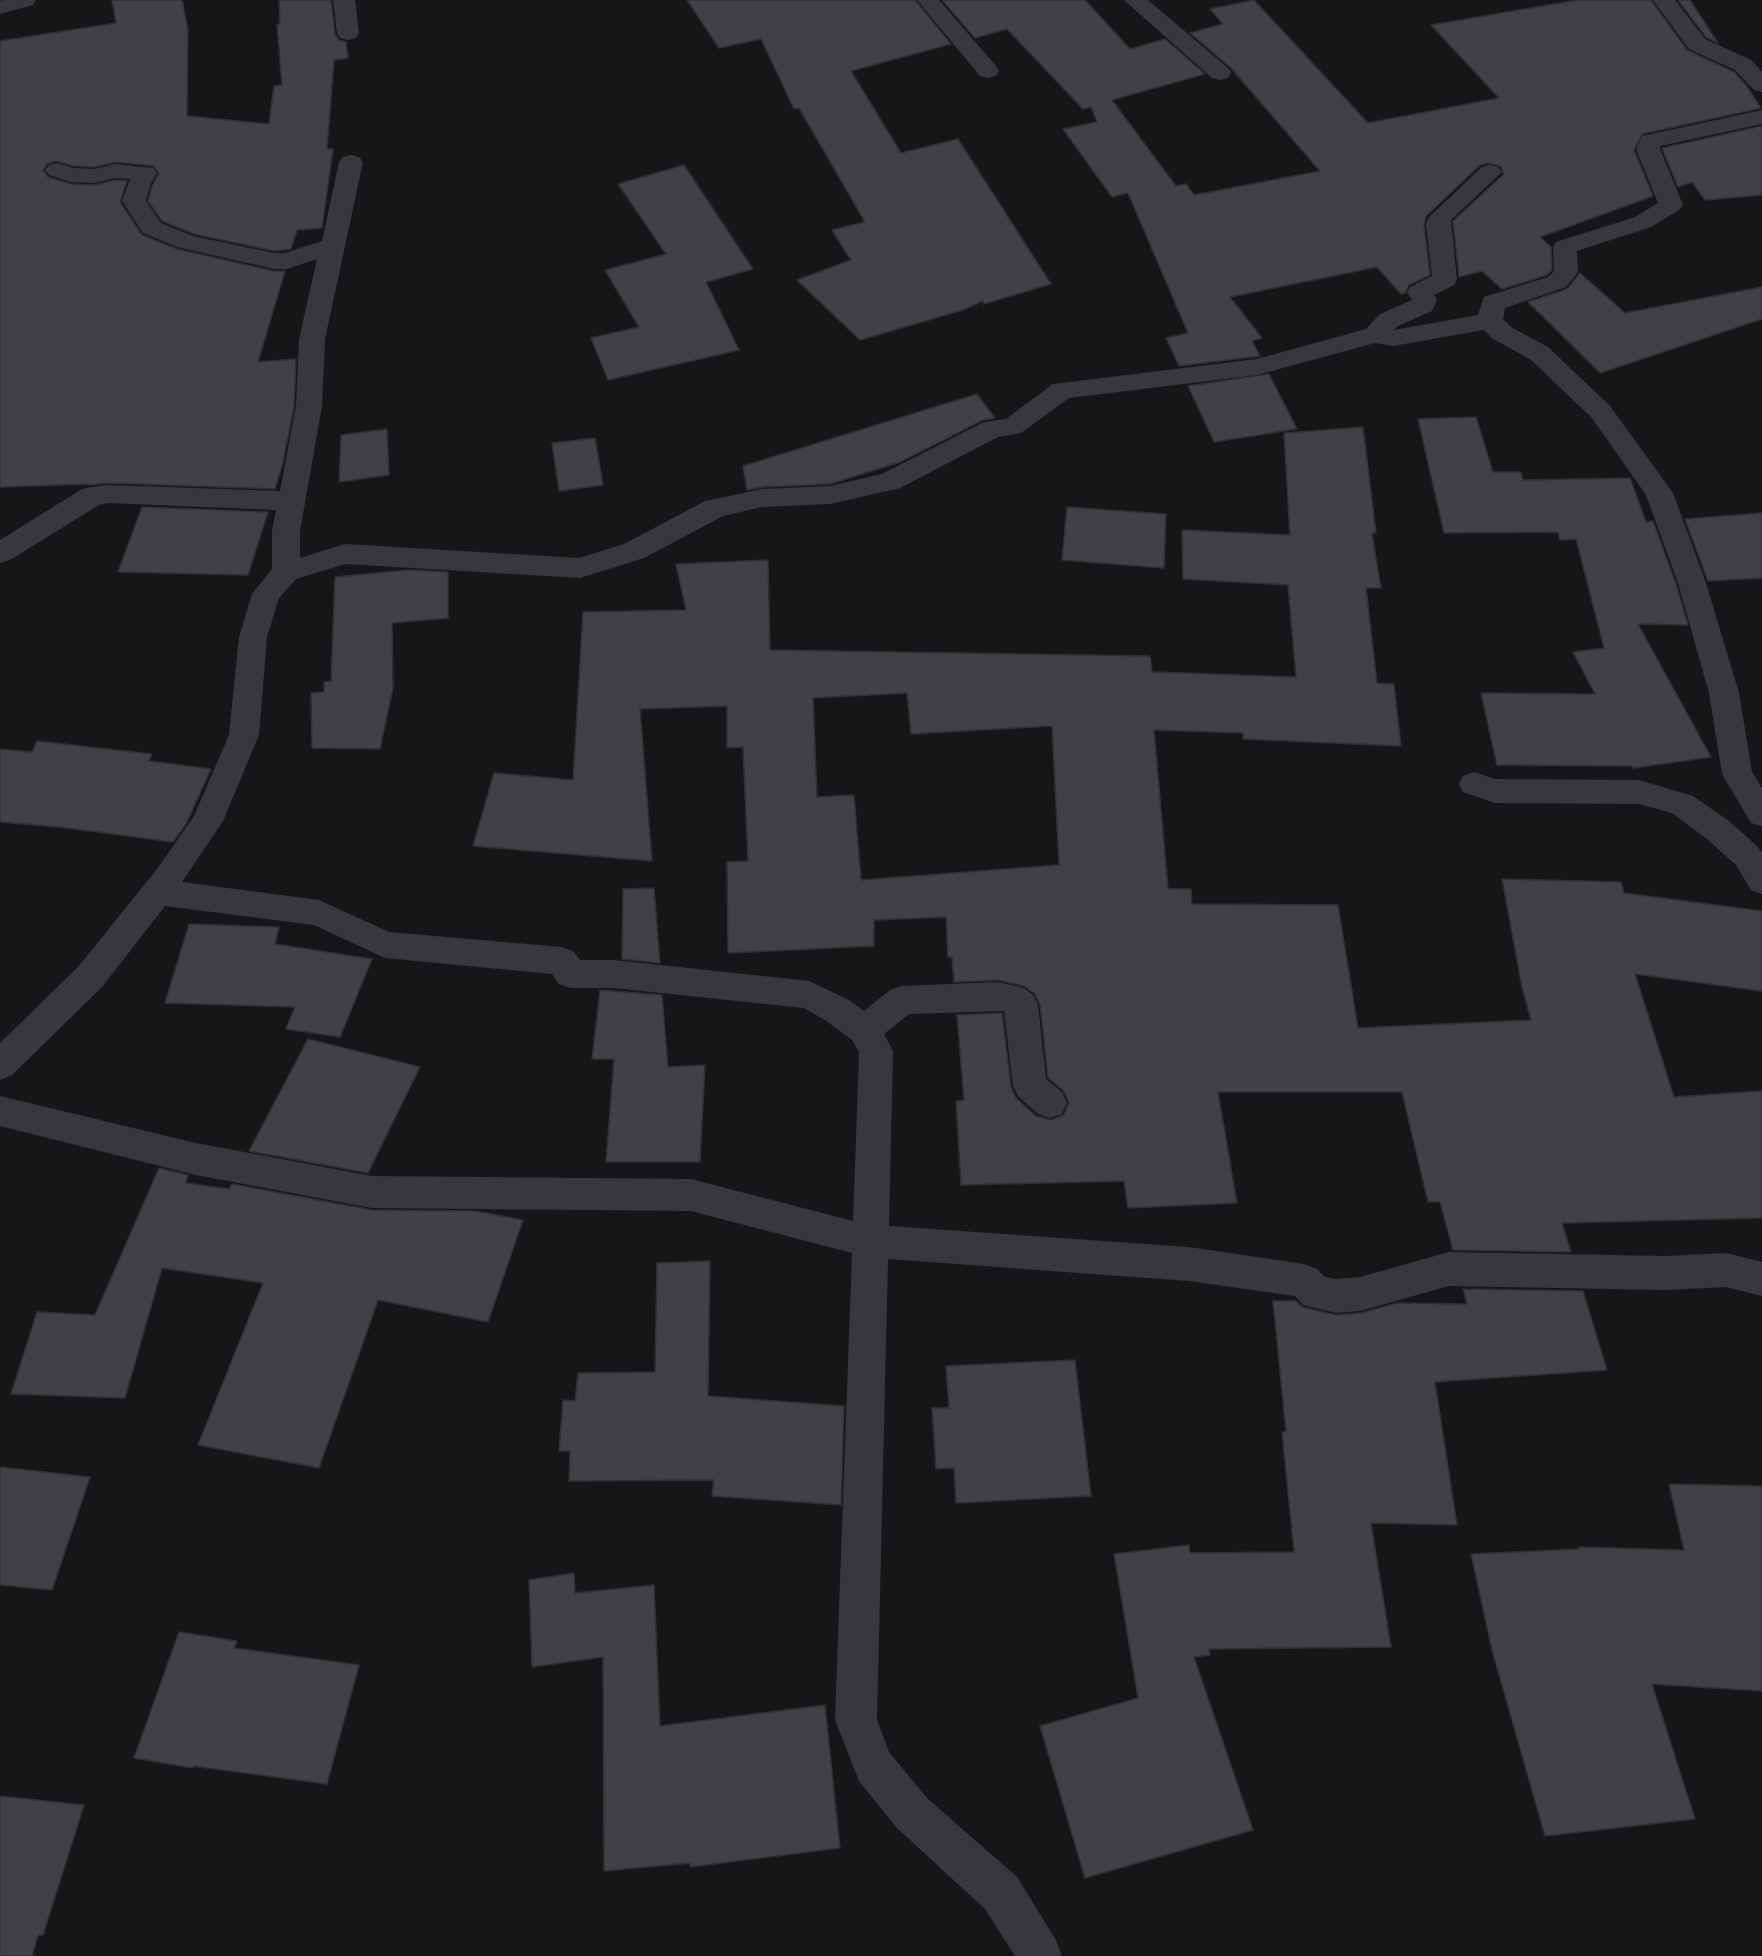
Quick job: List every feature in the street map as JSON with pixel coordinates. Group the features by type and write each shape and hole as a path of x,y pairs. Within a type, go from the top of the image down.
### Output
{"street":[{"path":"0,8 25,0"},
{"path":"344,0 348,33"},
{"path":"928,0 988,70"},
{"path":"1136,0 1220,74"},
{"path":"1664,0 1697,44 1743,65 1762,85"},
{"path":"1490,321 1493,303 1557,282 1566,272 1565,247 1643,222 1671,205 1648,149 1650,141 1762,117"},
{"path":"286,572 285,531 309,406 312,339 351,162"},
{"path":"57,170 83,176 132,170 145,173 138,185 134,201 152,228 186,242 274,261 287,261 333,245"},
{"path":"1375,335 1389,320 1423,305 1425,300 1419,292 1446,280 1438,225 1440,218 1490,172"},
{"path":"0,1065 90,977 157,892 207,821 244,735 253,637 266,594 286,572 345,554 580,568 634,551 715,508 762,498 830,495 890,481 993,428 1012,428 1062,390 1257,368 1375,335 1393,338 1490,321"},
{"path":"1490,321 1502,333 1539,353 1600,412 1659,493 1692,583 1721,682 1737,774 1762,814"},
{"path":"0,553 92,496 108,494 292,501"},
{"path":"1474,784 1496,791 1640,792 1682,804 1718,830 1747,856 1762,881"},
{"path":"157,892 319,913 385,945 561,961 571,974 614,974 810,995 837,1010 864,1030 876,1051 856,1720 874,1766 912,1813 1001,1893 1040,1956"},
{"path":"864,1030 902,1000 998,996 1012,998 1021,1005 1030,1086 1050,1103"},
{"path":"0,1111 196,1159 372,1192 692,1195 869,1241 1189,1264 1304,1281 1316,1293 1336,1296 1360,1294 1449,1269 1665,1273 1726,1270 1762,1279"}],"building":[{"path":"112,0 182,0 188,29 187,116 269,124 274,86 282,85 277,25 280,24 279,0 331,0 335,34 339,40 346,42 348,58 334,60 327,149 333,149 322,228 297,230 291,249 274,251 194,234 162,221 148,201 159,173 153,166 116,162 94,167 74,166 56,161 47,164 43,170 48,177 71,184 94,185 116,180 127,181 120,202 142,235 177,249 273,271 285,271 258,362 296,359 294,406 275,489 108,483 0,487 0,41 116,23"},
{"path":"687,0 915,0 951,44 851,71 901,153 958,139 1051,284 984,304 983,301 963,310 860,340 797,280 851,260 832,230 865,222 799,108 794,109 761,39 719,48"},
{"path":"942,0 1085,0 1130,49 1165,39 1205,74 1112,100 1176,186 1186,184 1194,195 1320,171 1230,67 1190,33 1223,24 1210,9 1254,0 1368,123 1499,98 1431,25 1578,0 1651,0 1687,50 1734,72 1746,85 1761,108 1642,134 1634,150 1653,196 1540,237 1551,247 1552,270 1547,275 1502,289 1482,271 1459,277 1453,221 1504,174 1500,166 1489,163 1480,165 1426,216 1424,225 1430,275 1409,285 1405,293 1401,294 1377,267 1230,297 1262,338 1252,341 1260,356 1179,366 1166,338 1188,333 1128,193 1112,197 1063,129 1097,122 1091,107 1083,109 1007,29 975,38"},
{"path":"1678,0 1690,0 1718,43 1706,37"},
{"path":"1762,126 1762,195 1705,200 1692,182 1678,187 1662,148"},
{"path":"684,165 753,269 706,282 739,350 608,380 591,338 639,327 605,270 666,254 618,184"},
{"path":"1580,273 1625,313 1762,287 1762,319 1600,373 1528,302 1567,289"},
{"path":"1269,374 1297,429 1214,442 1188,386"},
{"path":"977,394 995,418 983,420 900,462 830,484 762,487 747,490 743,466"},
{"path":"1476,417 1493,472 1521,472 1523,480 1630,478 1646,522 1653,521 1688,625 1638,624 1711,757 1633,768 1632,766 1497,765 1481,693 1595,694 1573,652 1604,648 1576,539 1560,540 1558,532 1444,533 1418,419"},
{"path":"1363,427 1376,533 1372,533 1381,588 1366,588 1377,683 1394,684 1401,746 1243,739 1243,733 1154,730 1168,889 1191,889 1192,904 1338,905 1358,1028 1531,1020 1522,987 1502,879 1621,882 1624,893 1762,911 1762,991 1635,974 1674,1097 1762,1091 1762,1218 1562,1223 1571,1252 1453,1250 1440,1202 1428,1202 1402,1092 1218,1092 1237,1203 1128,1208 1124,1181 961,1185 956,1101 964,1100 957,1015 1002,1013 1011,1087 1016,1098 1036,1116 1051,1120 1064,1115 1069,1102 1063,1090 1048,1078 1040,1004 1034,993 1024,986 998,980 954,982 952,957 948,957 946,917 874,920 874,946 728,953 727,862 748,861 743,747 727,748 727,706 640,709 652,861 473,846 494,773 573,780 583,612 686,610 676,564 768,560 770,650 1150,656 1152,672 1296,677 1288,585 1183,579 1182,530 1290,535 1284,433","holes":["907,693 911,734 1052,726 1059,865 861,880 854,795 817,797 813,698"]},
{"path":"387,429 389,475 339,482 341,435"},
{"path":"595,438 603,485 559,491 552,443"},
{"path":"142,507 268,512 248,575 118,572"},
{"path":"1067,507 1166,514 1164,568 1062,560"},
{"path":"1762,513 1762,578 1708,581 1685,519"},
{"path":"408,570 448,572 448,618 392,623 393,688 380,749 312,748 311,693 324,692 324,682 331,681 335,577"},
{"path":"37,741 152,754 149,761 211,769 186,824 173,842 60,827 0,822 0,749 32,752"},
{"path":"654,888 660,963 622,959 623,889"},
{"path":"189,924 279,927 275,944 372,959 340,1037 286,1029 295,1007 165,1003"},
{"path":"600,990 662,995 668,1067 705,1065 700,1162 606,1162 614,1059 592,1059"},
{"path":"308,1039 420,1067 368,1173 249,1151"},
{"path":"159,1168 188,1175 186,1183 229,1189 232,1184 372,1210 475,1211 523,1220 488,1322 378,1300 319,1468 198,1445 263,1283 162,1268 125,1398 11,1394 37,1312 95,1315"},
{"path":"710,1261 708,1396 844,1406 841,1505 712,1496 714,1480 569,1481 570,1451 559,1451 563,1400 575,1401 578,1373 655,1372 657,1263"},
{"path":"1463,1289 1583,1291 1607,1370 1435,1382 1457,1525 1371,1523 1391,1647 1209,1649 1210,1655 1194,1657 1253,1830 1085,1878 1040,1726 1138,1698 1114,1554 1189,1545 1190,1553 1294,1552 1282,1432 1286,1432 1273,1301 1296,1301 1302,1307 1336,1315 1361,1313 1397,1303 1467,1304"},
{"path":"1075,1360 1091,1496 956,1503 954,1468 936,1469 932,1408 949,1408 946,1366"},
{"path":"0,1467 90,1477 52,1590 0,1585"},
{"path":"1669,1484 1762,1486 1762,1691 1652,1684 1695,1819 1545,1836 1492,1650 1471,1554 1579,1549 1578,1547 1684,1550"},
{"path":"574,1573 575,1593 654,1585 660,1726 825,1705 840,1848 690,1867 690,1863 604,1871 603,1657 532,1667 529,1580"},
{"path":"179,1632 237,1641 234,1648 359,1665 327,1784 193,1766 193,1768 134,1758"},
{"path":"0,1796 84,1805 43,1935 38,1935 32,1956 0,1956"}]}
